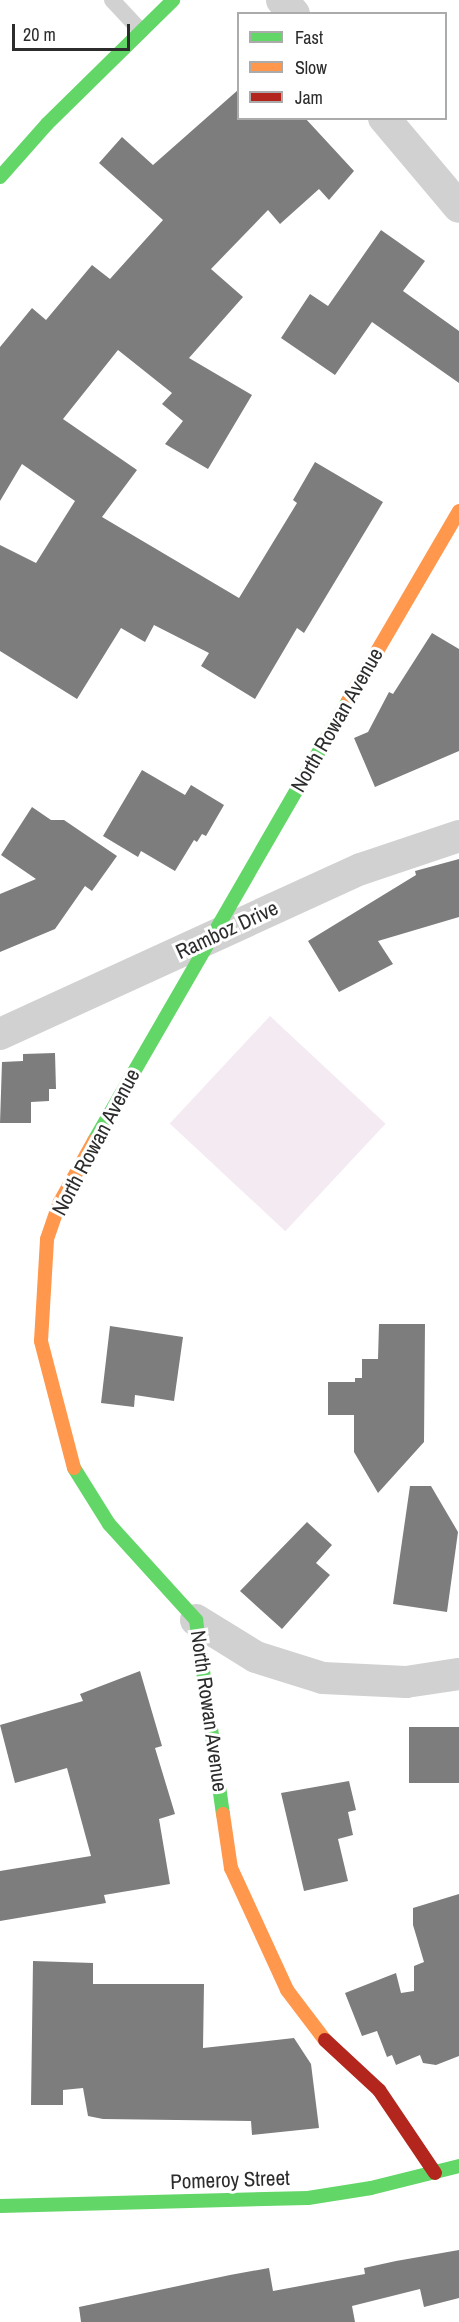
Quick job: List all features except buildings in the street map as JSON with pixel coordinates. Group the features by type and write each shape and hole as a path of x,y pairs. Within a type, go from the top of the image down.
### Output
{"street":[{"path":"0,177 173,0"},
{"path":"282,0 292,12"},
{"path":"386,120 459,207"},
{"name":"North Rowan Avenue","path":"435,2173 379,2090 331,2048 287,1990 231,1868 196,1620 110,1524 75,1471 41,1341 47,1239 60,1202 209,939 459,511"},
{"name":"Ramboz Drive","path":"0,1034 361,869 459,836"},
{"path":"196,1620 256,1657 323,1678 406,1682 459,1674"},
{"name":"Pomeroy Street","path":"0,2206 308,2198 435,2173 459,2166"}],"lane":[{"path":"112,0 141,31"}],"shaded area":[{"path":"270,1016 386,1124 285,1231 170,1124"}],"traffic: fast":[{"path":"0,177 47,124 173,0"},
{"path":"94,1141 348,701"},
{"path":"74,1468 109,1524 196,1620 223,1814"},
{"path":"0,2206 308,2198 371,2188 459,2166"}],"traffic: slow":[{"path":"348,701 459,511"},
{"path":"74,1468 41,1341 47,1239 60,1202 94,1141"},
{"path":"223,1814 231,1868 287,1990 325,2040"}],"traffic: jam":[{"path":"325,2040 379,2090 435,2173"}]}
